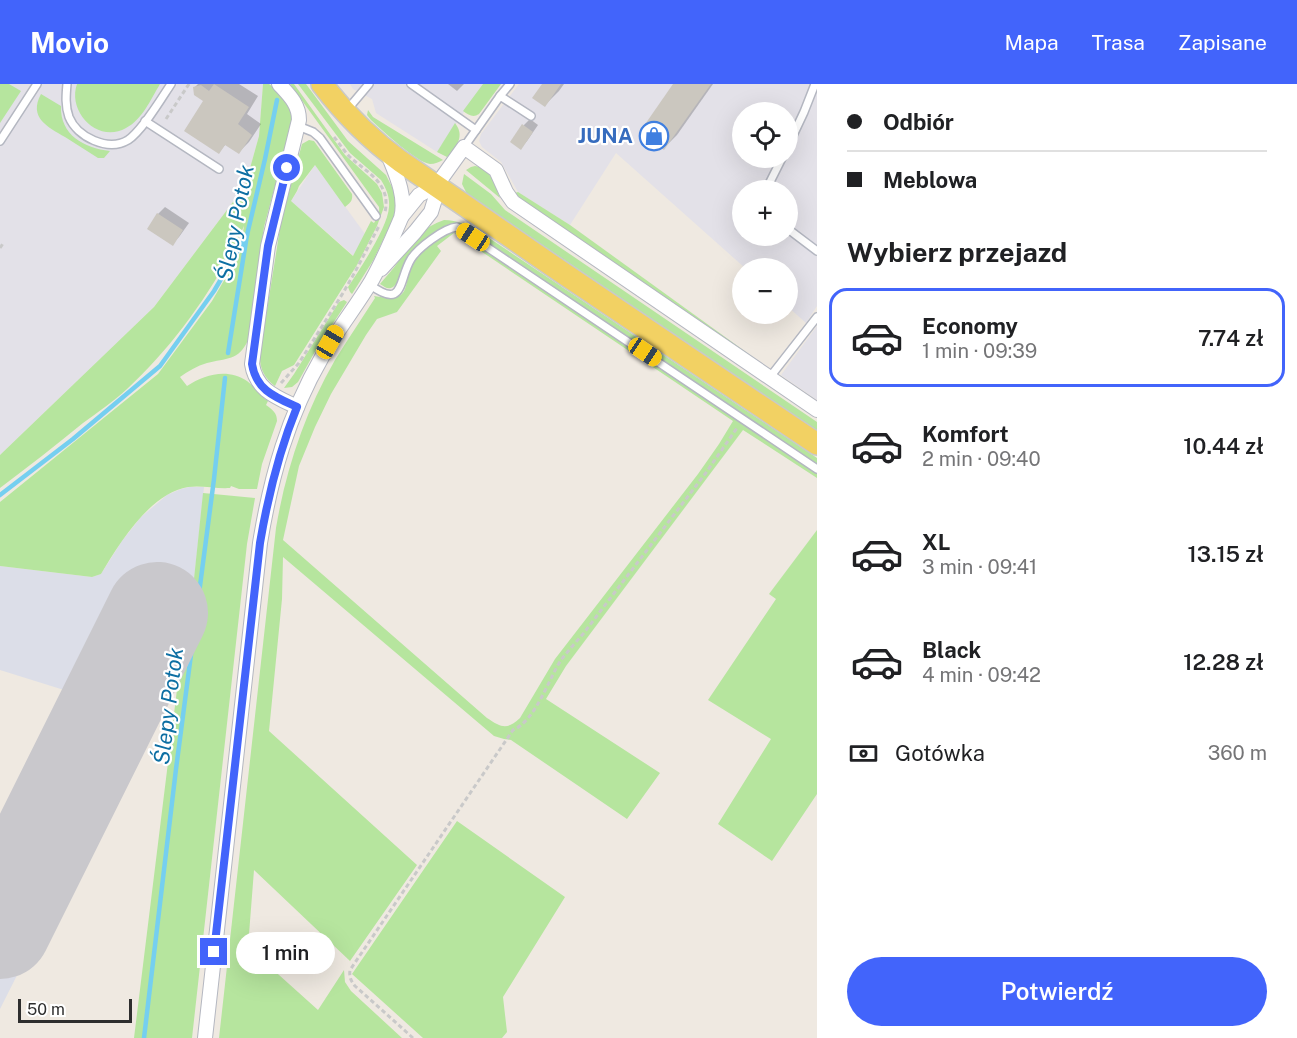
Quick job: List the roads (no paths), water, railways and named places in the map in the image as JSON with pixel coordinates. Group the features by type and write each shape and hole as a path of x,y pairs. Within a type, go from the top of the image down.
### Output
{"main road":[{"path":"322,84 345,112 387,151 817,444"}],"street":[{"path":"279,84 297,108 298,126 268,246 252,364 255,376 262,387 297,407"},
{"path":"205,1038 260,543 277,463 297,407 322,356 371,282 424,222 433,204 436,186 464,147 496,170 513,202 817,410"},
{"path":"371,282 403,212 401,192 387,151"},
{"path":"401,218 419,195 436,186"}],"lane":[{"path":"0,141 37,84"},
{"path":"67,84 66,105 69,119 80,132 99,142 113,145 129,139 171,84"},
{"path":"345,112 369,84"},
{"path":"411,84 476,130"},
{"path":"464,147 510,84"},
{"path":"798,125 815,84"},
{"path":"500,96 531,116"},
{"path":"145,121 219,169"},
{"path":"298,126 313,132 320,138 376,216"},
{"path":"371,282 383,293 389,295 395,293 400,287 409,262 416,254 441,233 457,227 817,469"},
{"path":"798,237 817,251"},
{"path":"770,377 817,317"}],"waterway":[{"name":"Ślepy Potok","path":"228,353 247,235 277,100"},
{"path":"0,495 73,439 160,366 214,291 247,235"},
{"name":"Ślepy Potok","path":"144,1038 225,378"}],"place":[{"name":"JUNA","path":"654,136"}]}
